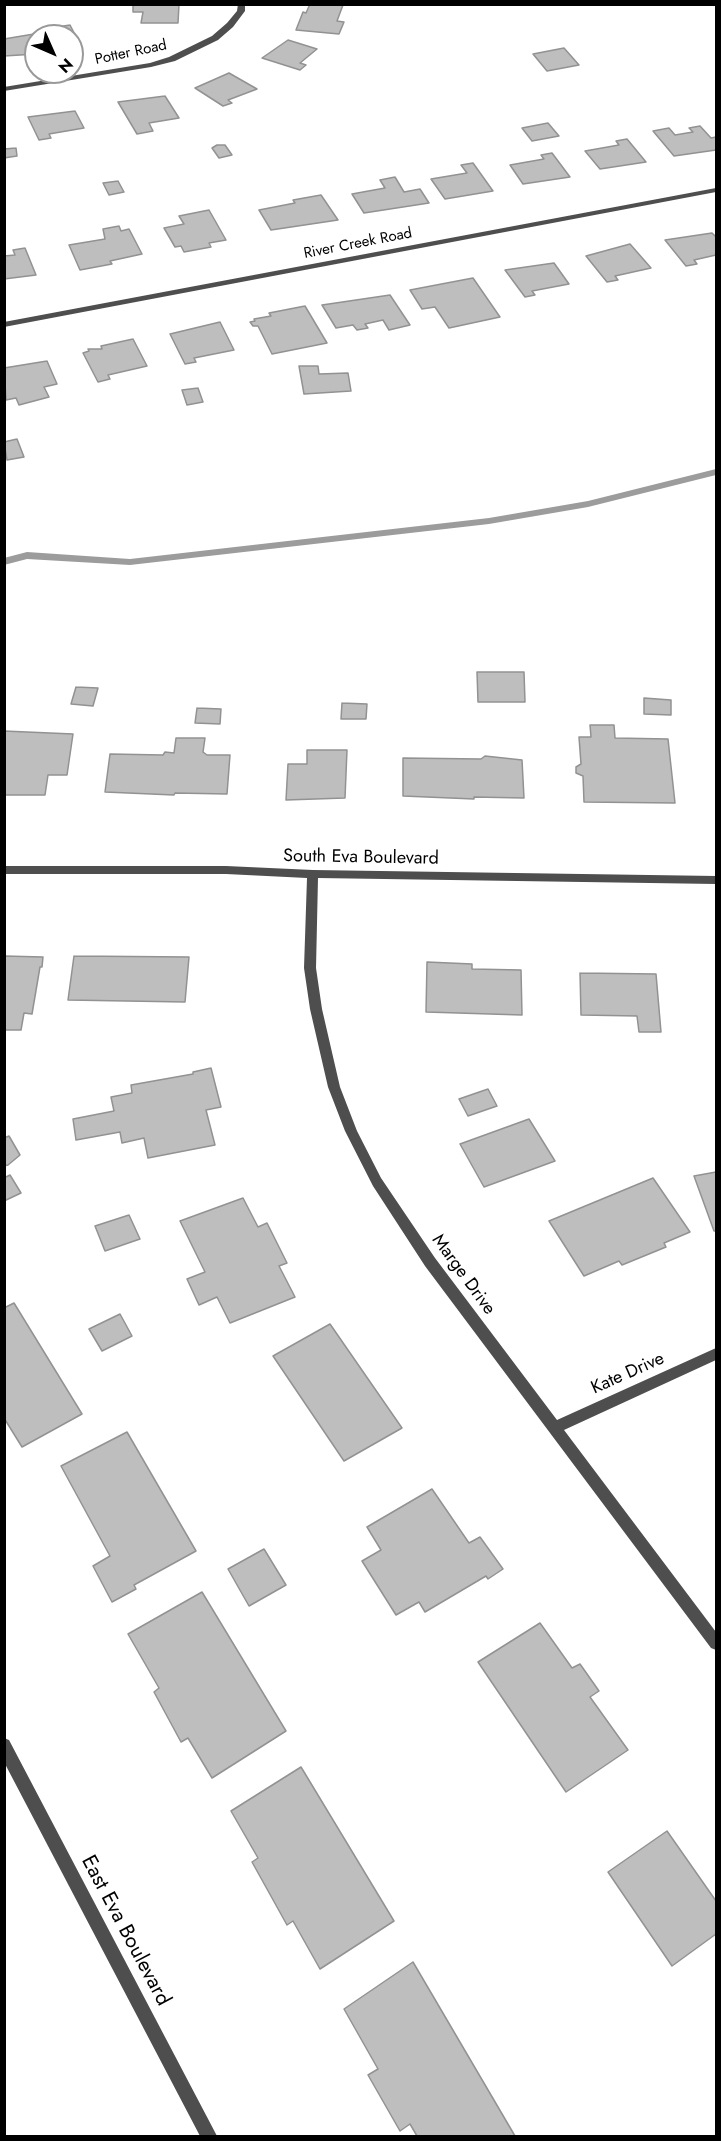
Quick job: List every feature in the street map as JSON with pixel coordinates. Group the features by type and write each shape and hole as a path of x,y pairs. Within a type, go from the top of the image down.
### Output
{"street":[{"name":"Potter Road","path":"4,89 151,64 172,58 215,38 231,25 241,11 242,4"},
{"name":"River Creek Road","path":"4,325 717,190"},
{"name":"South Eva Boulevard","path":"4,870 226,870 314,874 717,880"},
{"name":"Marge Drive","path":"314,874 310,968 316,1009 334,1087 351,1131 377,1182 430,1263 717,1642"},
{"name":"Kate Drive","path":"555,1427 717,1354"},
{"name":"East Eva Boulevard","path":"4,1745 208,2136"}],"building":[{"path":"133,4 179,4 178,23 141,23 143,12 133,12"},
{"path":"310,4 343,5 337,21 344,22 339,34 296,30 303,12 306,13"},
{"path":"24,36 24,55 4,56 4,39"},
{"path":"288,40 317,49 300,63 306,65 300,70 262,58"},
{"path":"564,48 579,65 547,71 533,54"},
{"path":"229,73 257,89 228,100 232,103 223,106 195,88"},
{"path":"165,96 179,118 149,123 153,131 137,134 118,102"},
{"path":"75,111 84,128 49,134 51,138 39,140 28,117"},
{"path":"548,123 559,136 532,141 522,128"},
{"path":"700,126 711,138 716,137 716,150 674,156 653,131 669,128 675,135 693,132 689,128"},
{"path":"627,139 646,162 600,169 585,151 619,145 616,141"},
{"path":"225,145 232,155 219,158 212,148"},
{"path":"16,148 17,156 4,158 4,149"},
{"path":"552,153 570,177 523,184 510,165 544,159 541,155"},
{"path":"473,163 493,191 445,199 431,179 467,173 461,165"},
{"path":"395,177 404,192 420,189 429,203 364,213 352,194 385,188 380,180"},
{"path":"118,181 124,192 109,195 103,183"},
{"path":"321,195 338,220 271,230 259,210 295,203 293,200"},
{"path":"209,210 226,240 209,243 211,247 184,252 181,246 175,247 164,228 184,224 179,216"},
{"path":"119,226 121,231 129,229 142,254 110,261 112,264 80,270 69,245 105,239 103,229"},
{"path":"712,233 716,237 716,255 694,260 697,264 686,266 665,240"},
{"path":"630,244 651,268 615,276 618,280 607,282 586,256"},
{"path":"25,248 36,275 4,279 4,256 15,255 13,250"},
{"path":"554,263 569,284 532,291 535,295 525,297 505,270"},
{"path":"473,278 500,317 449,328 435,307 422,309 410,290"},
{"path":"390,295 410,325 389,330 383,320 365,324 368,328 357,330 353,325 336,328 322,305"},
{"path":"305,306 327,343 272,354 258,326 253,326 250,322 271,316 269,313"},
{"path":"220,322 234,350 194,358 196,362 185,364 170,334"},
{"path":"133,339 147,366 108,375 110,379 98,382 83,353 89,351 88,349 102,349 101,346"},
{"path":"47,361 57,384 44,387 49,397 19,405 16,398 6,400 4,368"},
{"path":"299,366 318,366 319,374 348,373 351,391 304,394"},
{"path":"198,388 203,402 187,405 182,390"},
{"path":"17,439 24,457 7,460 4,442"},
{"path":"477,672 524,672 525,702 478,702"},
{"path":"76,687 98,688 93,706 71,704"},
{"path":"644,698 671,700 671,715 644,714"},
{"path":"342,703 367,704 366,719 341,719"},
{"path":"197,708 221,709 220,724 195,723"},
{"path":"590,725 614,725 615,738 668,739 675,803 584,802 583,776 576,773 576,767 581,764 579,737 591,737"},
{"path":"4,731 73,734 67,775 48,775 45,795 4,795"},
{"path":"176,738 205,738 203,752 207,755 230,755 227,794 175,793 174,795 105,792 110,754 163,755 165,752 174,753"},
{"path":"307,750 347,750 345,798 286,800 288,764 307,764"},
{"path":"485,756 522,760 524,798 474,797 474,799 403,796 403,758 481,759"},
{"path":"4,956 43,957 32,1014 24,1013 21,1030 4,1030"},
{"path":"74,956 189,957 185,1002 68,1000"},
{"path":"427,962 472,964 472,969 521,970 522,1015 426,1012"},
{"path":"580,973 656,974 661,1032 639,1032 637,1016 581,1015"},
{"path":"211,1068 221,1107 206,1110 215,1145 148,1158 144,1138 122,1143 120,1132 76,1140 73,1119 114,1111 111,1097 132,1093 131,1085 193,1074 193,1072"},
{"path":"488,1089 497,1106 468,1116 459,1099"},
{"path":"529,1119 555,1161 484,1187 460,1144"},
{"path":"9,1136 20,1155 4,1166 4,1138"},
{"path":"716,1172 716,1231 714,1231 694,1176"},
{"path":"10,1175 21,1193 4,1201 4,1178"},
{"path":"653,1178 690,1232 664,1243 666,1247 622,1265 619,1261 584,1276 549,1221"},
{"path":"243,1198 258,1227 267,1223 287,1263 279,1266 295,1297 230,1323 217,1297 199,1305 187,1279 205,1272 180,1221"},
{"path":"129,1215 140,1239 105,1251 95,1226"},
{"path":"14,1303 82,1414 22,1447 4,1418 4,1308"},
{"path":"120,1314 132,1336 102,1351 89,1329"},
{"path":"330,1324 402,1428 344,1461 273,1356"},
{"path":"127,1432 196,1551 134,1585 136,1589 112,1602 93,1566 110,1556 61,1466"},
{"path":"432,1489 469,1543 480,1537 503,1569 488,1579 486,1576 425,1612 419,1602 396,1615 362,1561 381,1550 367,1527"},
{"path":"264,1549 286,1585 249,1606 228,1569"},
{"path":"202,1592 286,1731 212,1778 188,1738 181,1742 154,1692 159,1688 128,1634"},
{"path":"540,1623 572,1668 580,1664 599,1691 590,1697 628,1750 566,1792 478,1662"},
{"path":"301,1767 394,1921 320,1969 293,1921 287,1925 252,1862 258,1858 231,1811"},
{"path":"667,1831 716,1901 716,1934 672,1966 608,1872"},
{"path":"413,1962 515,2136 417,2136 410,2124 400,2131 368,2075 378,2069 344,2009"}],"waterway":[{"path":"4,562 27,555 130,562 489,521 588,504 716,472"}]}
